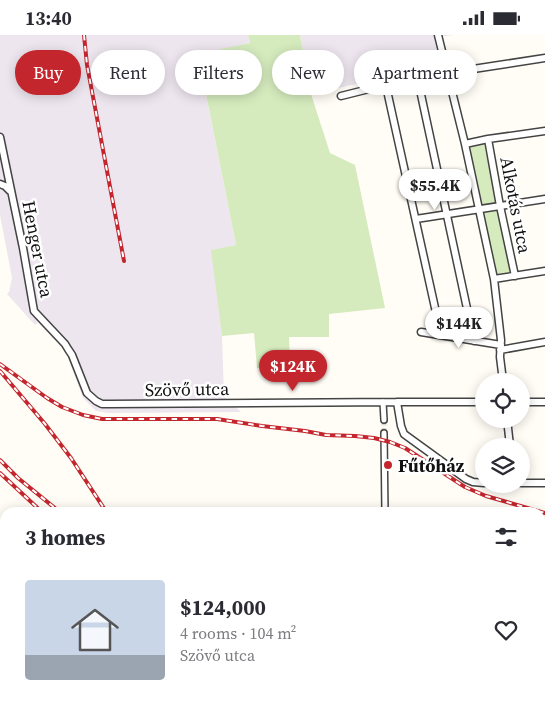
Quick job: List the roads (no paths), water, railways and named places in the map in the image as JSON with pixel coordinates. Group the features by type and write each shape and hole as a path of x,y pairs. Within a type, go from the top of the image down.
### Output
{"street":[{"name":"Alkotás utca","path":"438,35 442,50"},
{"path":"477,68 545,58"},
{"path":"341,96 354,93"},
{"path":"388,95 441,335"},
{"path":"421,95 474,341"},
{"name":"Alkotás utca","path":"453,95 494,279 499,313 503,373"},
{"path":"465,144 545,131"},
{"name":"Henger utca","path":"0,137 34,311 72,355 87,393 102,404"},
{"name":"Alkotás utca","path":"488,139 515,276"},
{"path":"0,184 11,192"},
{"path":"416,219 545,199"},
{"path":"494,279 545,271"},
{"path":"421,332 474,341 501,348 545,342"},
{"path":"383,402 384,420"},
{"path":"397,402 404,434 466,479 475,482"},
{"name":"Szövő utca","path":"102,404 475,402"},
{"path":"530,402 545,402"},
{"path":"384,433 385,507"},
{"path":"530,483 545,483"}],"tunnel":[{"path":"384,420 384,433"}],"railway":[{"path":"84,35 87,65 124,261"},
{"path":"0,364 62,407 83,415 102,419 217,419 326,435 374,438 390,442 405,448 465,487 486,496 524,507"},
{"path":"0,371 71,458 103,507"},
{"path":"0,460 18,478 54,507"},
{"path":"0,473 37,507"}],"place":[{"name":"Fűtőház","path":"388,465"}]}
